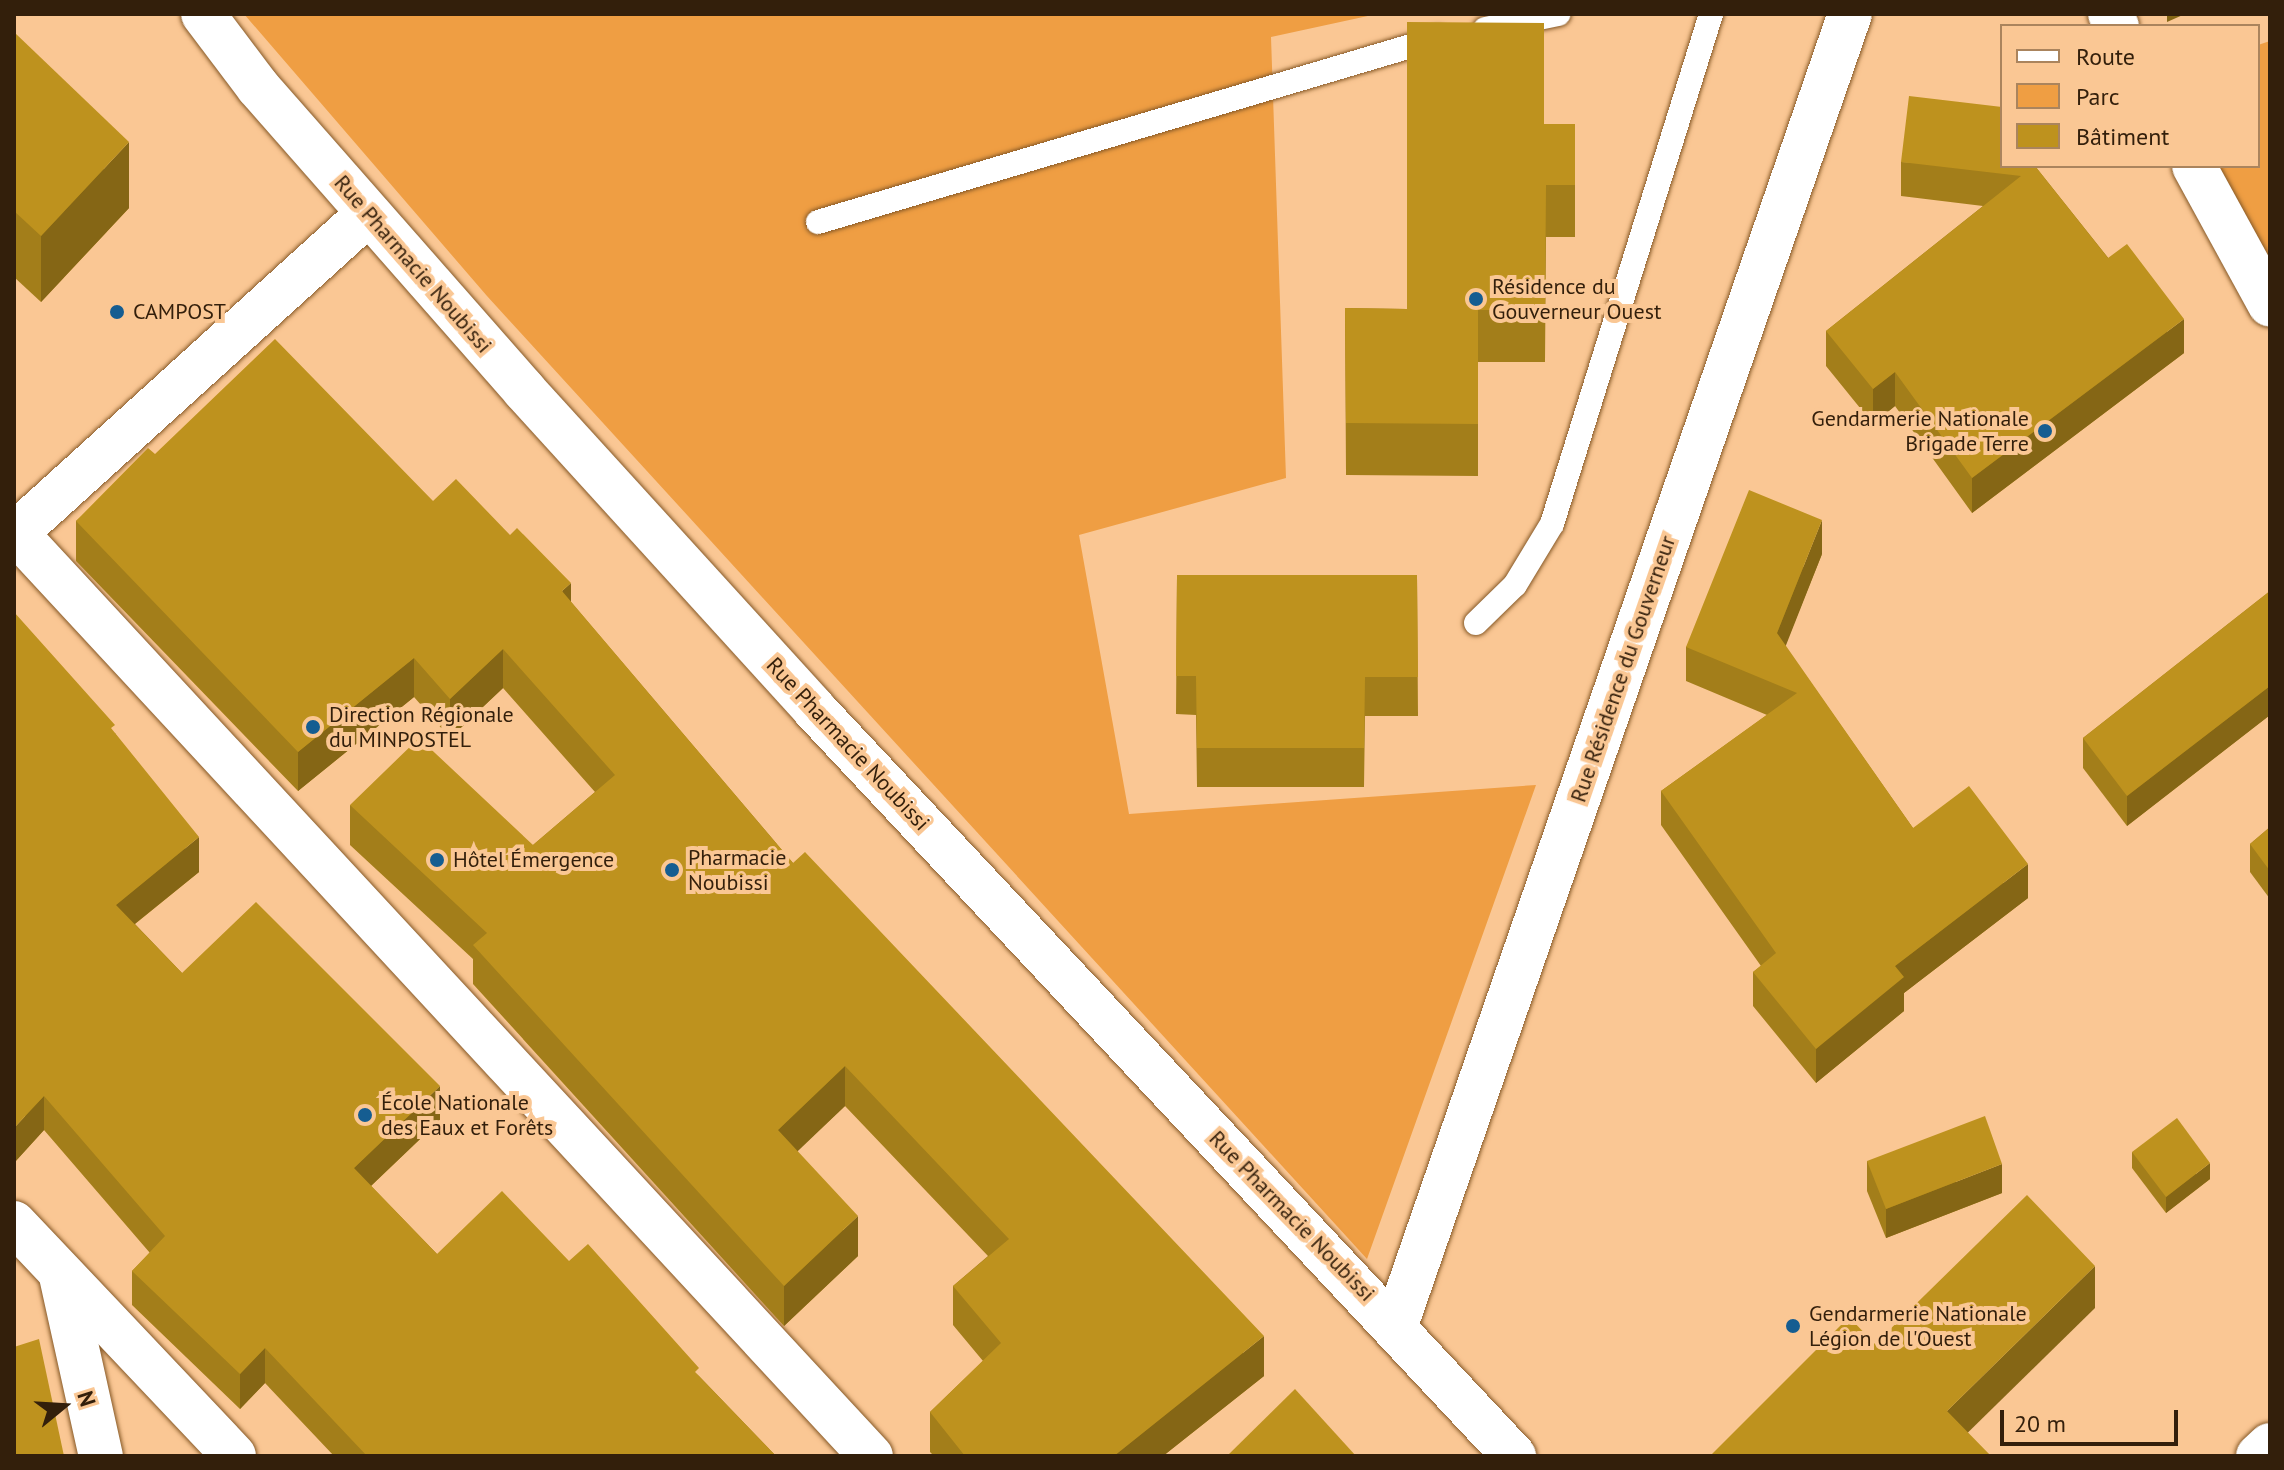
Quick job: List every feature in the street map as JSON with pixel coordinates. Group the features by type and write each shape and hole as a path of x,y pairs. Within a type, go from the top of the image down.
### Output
{"street":[{"name":"Rue Pharmacie Noubissi","path":"203,14 258,87 368,214 814,709 1396,1325 1514,1456"},
{"name":"Rue Résidence du Gouverneur","path":"1396,1325 1850,14"},
{"path":"2195,168 2270,305"},
{"path":"368,214 15,532 871,1456"},
{"path":"14,1223 234,1456"},
{"path":"61,1276 101,1456"},
{"path":"2258,1456 2270,1445"}],"lane":[{"path":"818,222 1397,47 1558,14"},
{"path":"1476,623 1515,585 1552,524 1711,14"}],"green space":[{"path":"244,14 1377,14 1271,37 1286,478 1079,535 1129,814 1536,785 1367,1259 487,296"},
{"path":"2270,41 2270,260 2216,168 2260,168 2260,44"}],"building":[{"name":"Résidence du Gouverneur Ouest","path":"1407,22 1544,23 1544,124 1575,124 1575,185 1546,185 1545,310 1478,310 1478,424 1346,423 1345,308 1407,309"},
{"path":"14,32 129,142 41,236 14,211"},
{"path":"1909,96 2000,107 2000,168 2037,168 2108,258 2127,244 2184,319 1972,478 1895,372 1873,389 1826,331 2021,176 1901,162"},
{"path":"275,339 433,501 456,479 510,535 517,528 571,583 562,591 793,863 805,852 1264,1336 1114,1456 965,1456 930,1412 1001,1343 953,1286 1009,1239 845,1066 778,1130 858,1216 784,1286 473,945 487,933 350,805 419,738 533,845 615,775 503,649 450,699 414,658 298,752 76,521 148,448 155,454"},
{"path":"1749,490 1822,520 1777,633 1913,828 1969,786 2028,864 1895,966 1904,977 1816,1049 1753,972 1776,953 1661,791 1797,693 1686,647"},
{"path":"1177,575 1417,575 1418,677 1365,677 1364,748 1197,748 1196,676 1176,676"},
{"path":"2270,591 2270,686 2127,796 2083,738"},
{"path":"14,612 115,725 111,728 199,837 116,905 182,973 256,902 440,1086 354,1168 437,1254 502,1191 569,1261 588,1244 699,1368 695,1372 776,1456 367,1456 265,1348 240,1374 132,1271 165,1236 44,1096 14,1128"},
{"path":"2270,827 2270,871 2250,844"},
{"path":"1985,1116 2002,1164 1886,1209 1867,1161"},
{"path":"2177,1118 2210,1163 2166,1197 2132,1152"},
{"path":"2027,1195 2095,1266 1947,1411 1991,1456 1710,1456 1849,1317 1875,1344"},
{"path":"39,1339 64,1456 14,1456 14,1347"},
{"path":"1295,1389 1356,1456 1227,1456"}],"place":[{"name":"Résidence du Gouverneur Ouest","path":"1476,299"},
{"name":"CAMPOST","path":"117,312"},
{"name":"Gendarmerie Nationale Brigade Terre","path":"2045,431"},
{"name":"Direction Régionale du MINPOSTEL","path":"313,727"},
{"name":"Hôtel Émergence","path":"437,860"},
{"name":"Pharmacie Noubissi","path":"672,870"},
{"name":"École Nationale des Eaux et Forêts","path":"365,1115"},
{"name":"Gendarmerie Nationale Légion de l'Ouest","path":"1793,1326"}]}
